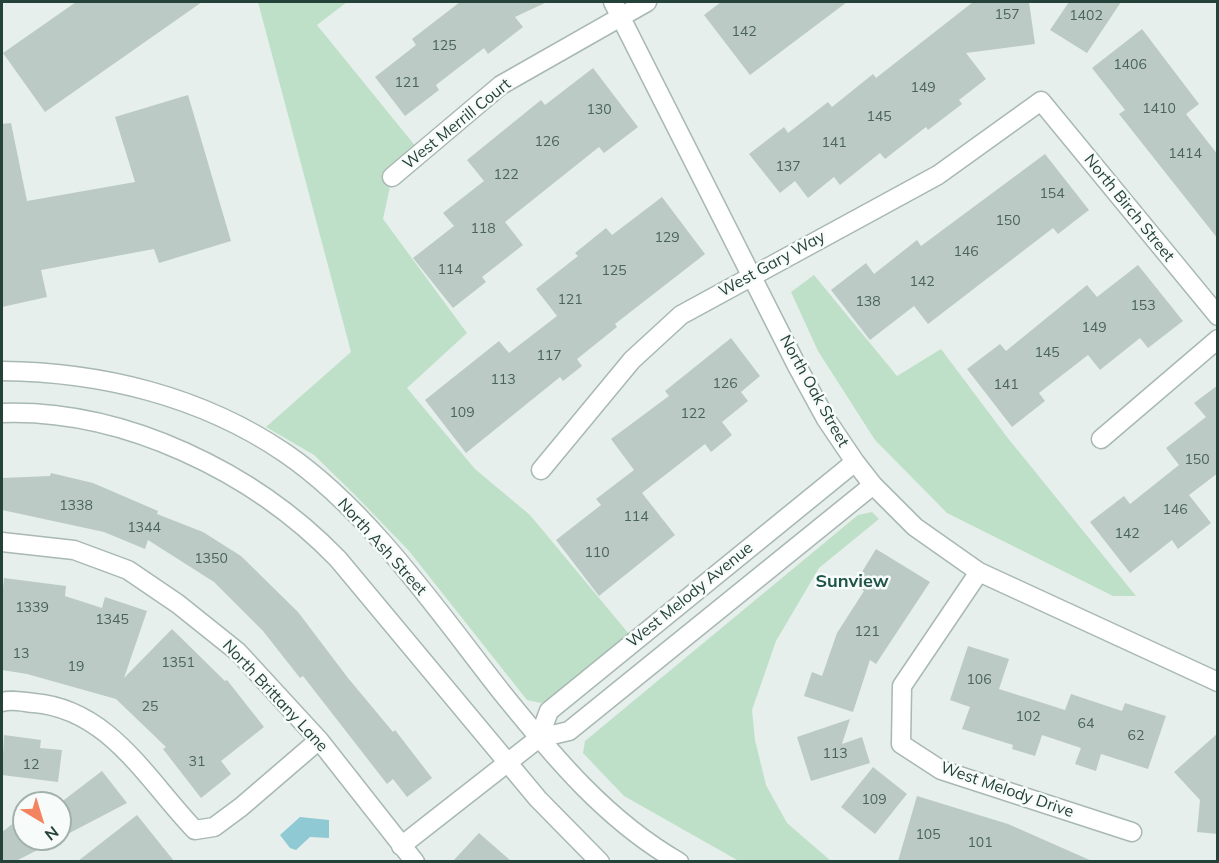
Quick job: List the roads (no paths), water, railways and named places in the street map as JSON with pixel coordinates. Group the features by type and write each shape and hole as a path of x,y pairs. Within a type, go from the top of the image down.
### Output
{"street":[{"name":"West Merrill Court","path":"392,177 501,85 617,9 647,2"},
{"name":"North Oak Street","path":"617,9 753,273 797,366 826,419 873,485 915,527 979,572 1218,682"},
{"name":"West Gary Way","path":"540,470 632,360 681,315 753,273 938,175 1041,101"},
{"name":"North Birch Street","path":"1041,101 1218,316"},
{"path":"1101,439 1218,339"},
{"name":"North Ash Street","path":"2,371 68,374 151,390 194,406 285,453 324,485 389,552 539,738 597,800 629,829 679,861"},
{"path":"2,413 66,415 166,445 206,462 276,504 311,531 338,559 507,763 571,834 600,861"},
{"name":"West Melody Avenue","path":"539,738 549,711 855,462"},
{"name":"West Melody Avenue","path":"401,846 539,738 569,731 873,485"},
{"name":"North Brittany Lane","path":"2,542 74,550 128,570 178,604 238,652 319,740 415,861"},
{"name":"West Melody Drive","path":"979,572 902,686 901,744 941,770 1132,832"},
{"path":"2,702 47,704 78,713 115,738 195,830 214,827 241,807 319,740"}],"water":[{"path":"300,817 329,820 329,838 310,837 296,850 290,848 280,835"}],"district":[{"name":"Sunview","path":"852,582"}]}
